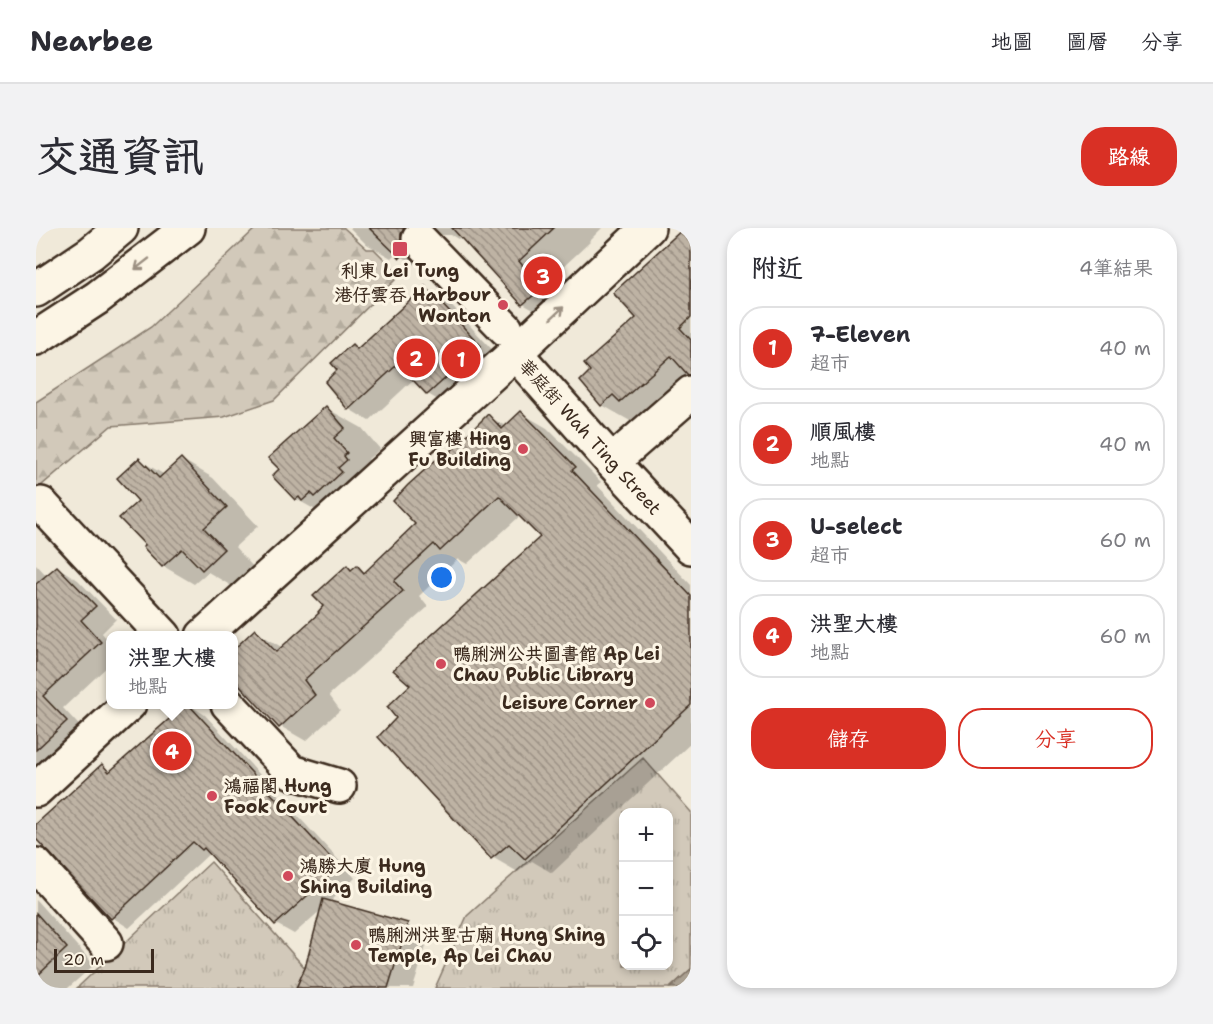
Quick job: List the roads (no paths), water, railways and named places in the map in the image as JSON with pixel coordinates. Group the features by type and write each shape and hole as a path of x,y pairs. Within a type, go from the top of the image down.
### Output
{"street":[{"path":"36,290 91,253 121,228"},
{"path":"36,338 97,298 188,228"},
{"path":"208,631 510,341 648,228"},
{"name":"華庭街 Wah Ting Street","path":"418,239 510,341 612,462 691,547"},
{"path":"612,462 691,393"},
{"path":"42,504 159,631"},
{"path":"36,790 125,709"},
{"path":"232,709 292,772 339,786"},
{"path":"36,865 106,943"}],"water":[{"path":"691,969 691,988 670,988"}],"place":[{"name":"利東 Lei Tung","path":"400,249"},
{"name":"U-select","path":"543,276"},
{"name":"港仔雲吞 Harbour Wonton","path":"503,305"},
{"name":"順風樓","path":"416,358"},
{"name":"7-Eleven","path":"461,359"},
{"name":"興富樓 Hing Fu Building","path":"523,449"},
{"name":"鴨脷洲公共圖書館 Ap Lei Chau Public Library","path":"441,664"},
{"name":"Leisure Corner","path":"650,703"},
{"name":"洪聖大樓","path":"172,751"},
{"name":"鴻福閣 Hung Fook Court","path":"212,796"},
{"name":"鴻勝大廈 Hung Shing Building","path":"288,876"},
{"name":"鴨脷洲洪聖古廟 Hung Shing Temple, Ap Lei Chau","path":"356,945"}]}
